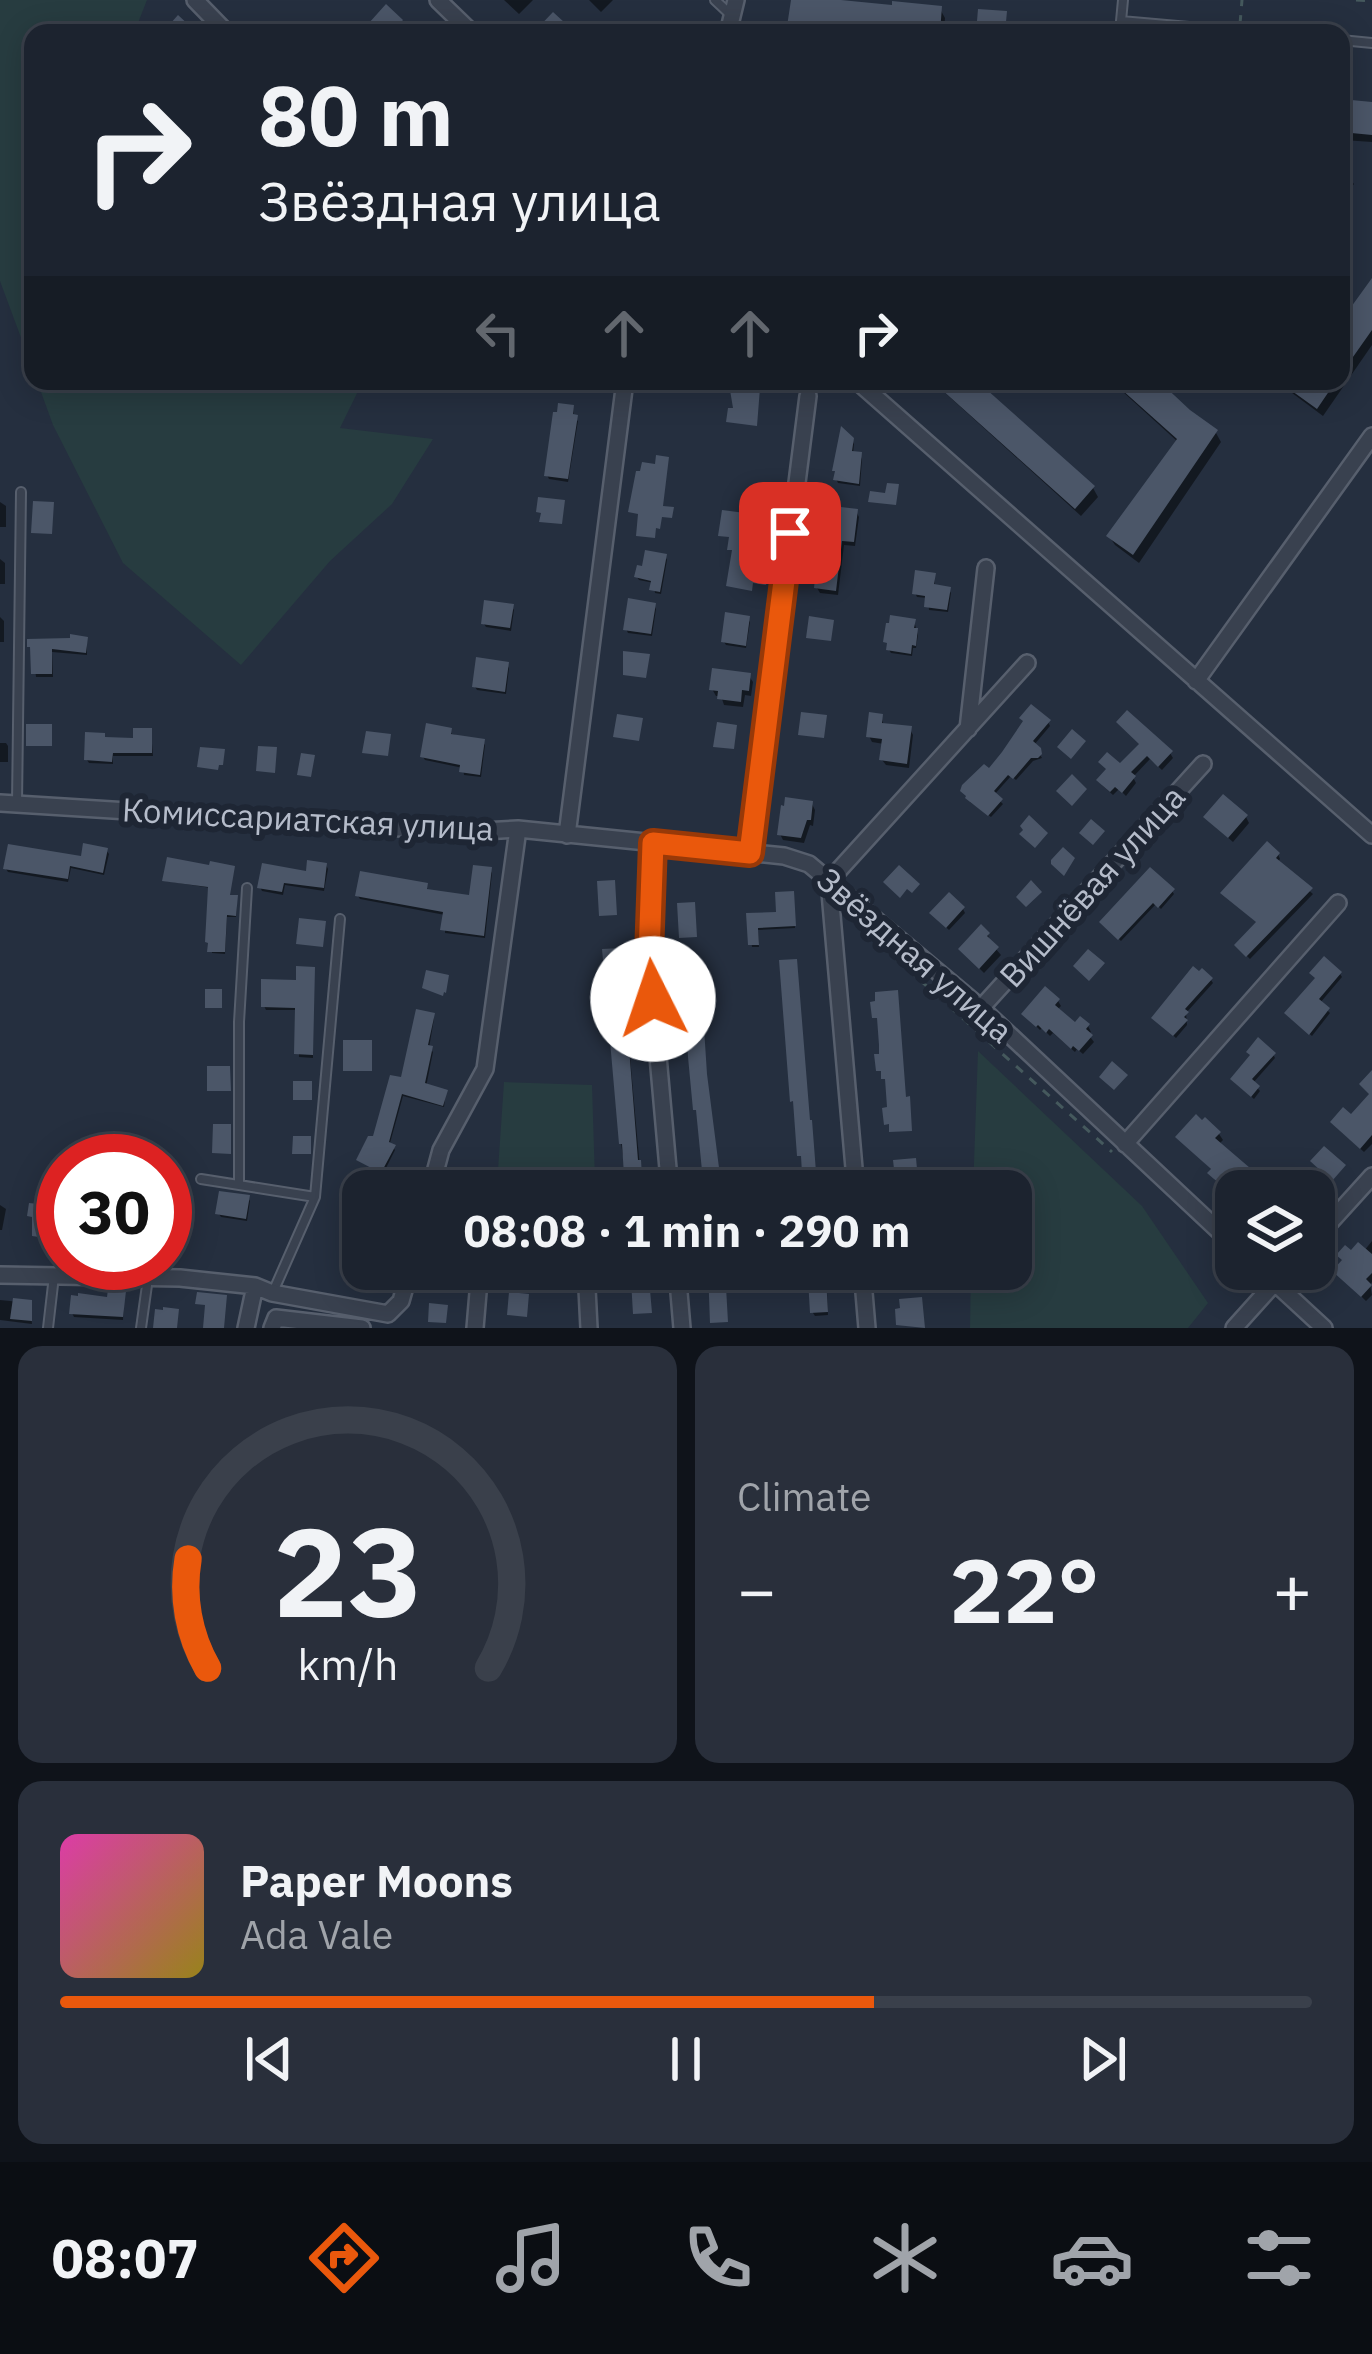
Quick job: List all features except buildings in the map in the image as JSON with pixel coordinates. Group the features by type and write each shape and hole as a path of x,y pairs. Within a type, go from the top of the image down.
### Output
{"street":[{"path":"195,0 218,24"},
{"path":"438,0 463,24"},
{"path":"568,835 624,390"},
{"path":"867,390 1372,836"},
{"path":"750,853 808,396"},
{"path":"1196,681 1372,436"},
{"path":"968,729 986,568"},
{"path":"854,1170 829,881 1028,664"},
{"name":"Вишнёвая улица","path":"981,1009 1203,764"},
{"name":"Комиссариатская улица","path":"9,803 465,832 518,829 485,1069 441,1150 436,1170"},
{"name":"Звёздная улица","path":"518,829 784,856 809,864 981,1009 1119,1149 1215,1229"},
{"path":"653,843 649,955 668,1170"},
{"path":"1119,1149 1337,903"},
{"path":"1335,1217 1372,1176"},
{"path":"0,1274 36,1275"},
{"path":"192,1281 255,1286 388,1314 404,1290"},
{"path":"246,1328 255,1286"},
{"path":"475,1328 478,1290"},
{"path":"587,1290 589,1328"},
{"path":"679,1290 682,1328"},
{"path":"864,1290 868,1328"},
{"path":"1234,1328 1268,1290"},
{"path":"1284,1290 1324,1328"},
{"path":"274,1323 362,1328"}],"lane":[{"path":"715,0 732,16"},
{"path":"1123,0 1121,21 1153,24"},
{"path":"9,803 20,492"},
{"path":"239,1185 239,1022 247,888"},
{"path":"272,1293 315,1197 340,919"},
{"path":"201,1179 315,1197"},
{"path":"48,1328 52,1290"},
{"path":"141,1328 146,1290"}],"path":[{"path":"1356,0 1372,2"},
{"path":"881,945 1119,1149"}],"green space":[{"path":"0,0 147,0 138,24 24,24 24,346 0,281"},
{"path":"40,390 359,390 340,428 433,439 392,504 330,561 241,665 123,563 53,425"},
{"path":"978,1051 1142,1206 1208,1303 1188,1328 970,1328 971,1290 1032,1290 1032,1170 974,1170"},
{"path":"504,1082 592,1085 595,1170 498,1170"}],"route":[{"path":"653,999 649,955 653,843 750,853 790,533"}]}
